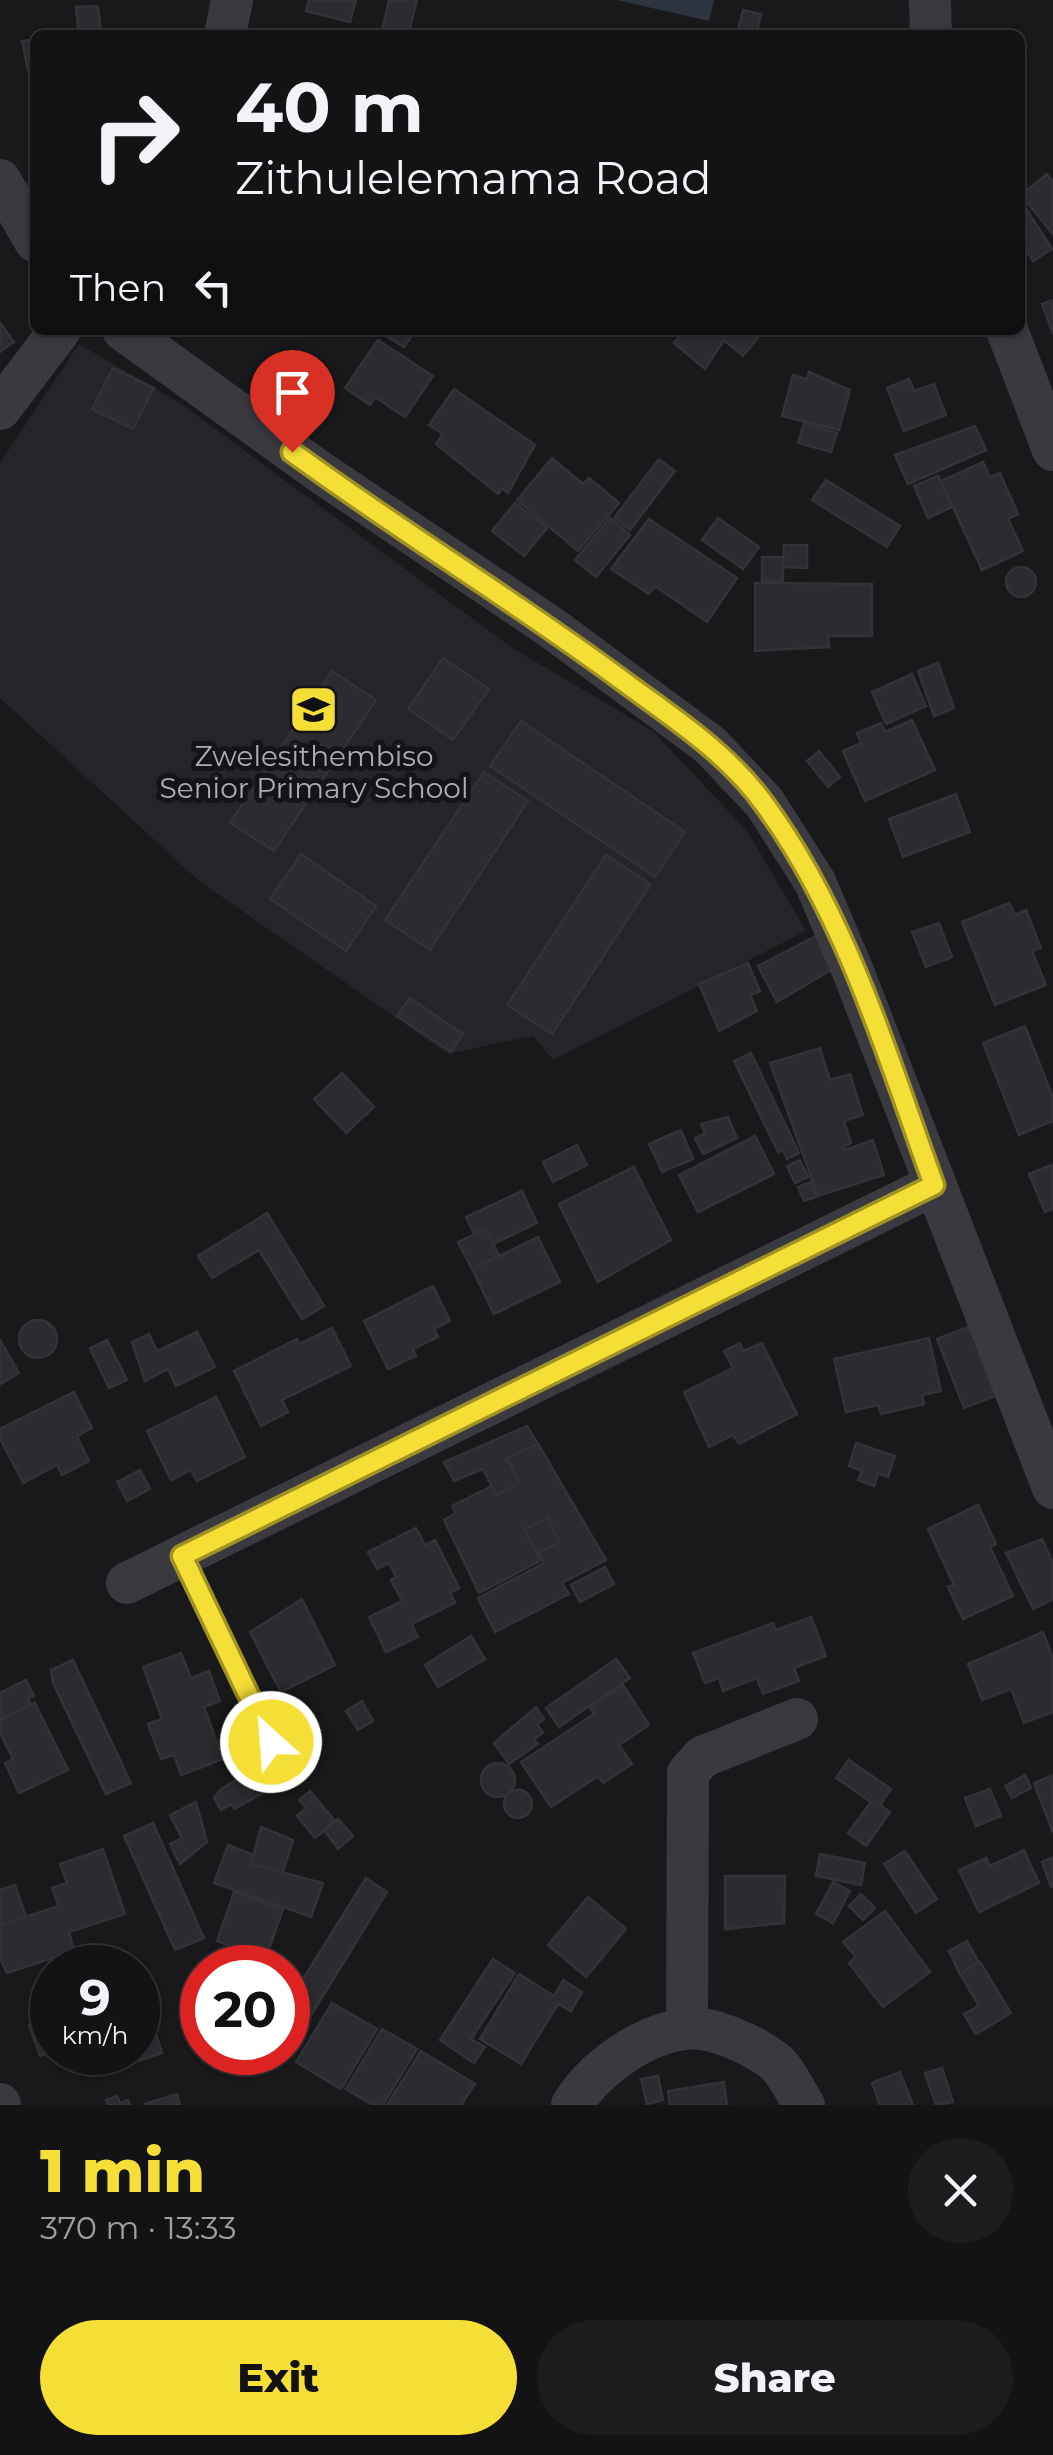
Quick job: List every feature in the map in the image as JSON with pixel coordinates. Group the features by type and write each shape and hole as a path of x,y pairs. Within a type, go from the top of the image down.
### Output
{"street":[{"path":"226,30 232,0"},
{"path":"930,0 931,30"},
{"path":"0,180 30,232"},
{"path":"0,408 56,335"},
{"path":"130,335 320,472 552,628 710,745 764,802 814,882 854,974 1053,1488"},
{"path":"1010,335 1053,450"},
{"path":"127,1584 934,1185"},
{"path":"687,2028 688,1772 702,1756 798,1719"},
{"path":"572,2105 582,2088 626,2051 687,2028 738,2040 776,2062 804,2105"}],"lane":[{"path":"182,1556 271,1742"}],"shaded area":[{"path":"617,0 714,0 709,21"},
{"name":"Zwelesithembiso Senior Primary School","path":"79,344 180,403 511,647 653,731 748,832 806,931 553,1060 533,1036 448,1054 199,881 0,698 0,463"}],"building":[{"path":"309,0 356,0 350,22 306,11"},
{"path":"389,0 417,0 409,30 382,30"},
{"path":"98,6 100,30 78,30 76,7"},
{"path":"743,10 761,14 757,30 738,30"},
{"path":"30,40 30,80 22,41"},
{"path":"1047,174 1053,182 1053,234 1025,200 1025,192"},
{"path":"1025,207 1052,249 1033,261 1025,249"},
{"path":"1053,300 1053,334 1042,304"},
{"path":"0,323 14,342 0,352"},
{"path":"385,335 412,335 404,347"},
{"path":"681,335 760,335 743,356 724,340 705,369 674,343"},
{"path":"378,340 433,376 405,417 375,397 370,405 345,388"},
{"path":"113,368 154,388 133,429 92,409"},
{"path":"809,372 850,390 839,430 782,416 793,375 807,379"},
{"path":"909,379 914,391 934,384 946,415 904,431 887,388"},
{"path":"454,389 535,445 508,493 502,488 498,494 436,444 443,434 429,425"},
{"path":"804,423 837,433 831,452 798,443"},
{"path":"975,426 986,450 908,484 895,455"},
{"path":"552,458 583,484 589,478 619,503 578,551 517,500"},
{"path":"659,459 675,471 630,530 614,518"},
{"path":"983,462 990,477 1000,473 1018,514 1008,519 1023,551 982,570 941,481"},
{"path":"938,476 952,507 928,518 914,486"},
{"path":"826,480 900,526 887,547 812,500"},
{"path":"515,503 547,528 524,556 492,531"},
{"path":"610,518 630,535 596,577 575,560"},
{"path":"718,518 759,547 743,569 702,540"},
{"path":"649,519 737,578 707,622 655,586 649,594 611,569"},
{"path":"784,545 807,545 807,568 783,567"},
{"path":"762,557 783,557 783,581 762,581"},
{"path":"1021,567 1032,571 1036,582 1032,593 1021,597 1010,593 1006,582 1010,571"},
{"path":"755,583 872,584 872,636 828,636 829,647 755,651"},
{"path":"443,658 489,689 453,740 408,709"},
{"path":"938,663 954,708 934,716 918,671"},
{"path":"332,671 376,700 274,851 230,823"},
{"path":"912,674 926,706 886,724 872,692"},
{"path":"912,720 935,770 865,801 843,751 861,743 857,733 881,723 885,732"},
{"path":"521,721 685,832 655,877 490,766"},
{"path":"819,751 840,777 828,787 807,761"},
{"path":"484,772 528,801 430,950 385,920"},
{"path":"956,794 970,832 903,857 889,819"},
{"path":"301,854 376,906 346,951 270,899"},
{"path":"606,855 651,884 552,1034 507,1005"},
{"path":"1009,903 1015,915 1026,910 1041,948 1032,951 1046,985 995,1005 962,922"},
{"path":"939,923 952,957 926,967 912,932"},
{"path":"820,934 836,967 777,1002 758,966"},
{"path":"748,963 760,991 750,995 757,1011 719,1031 699,984"},
{"path":"410,998 463,1034 451,1052 397,1016"},
{"path":"1025,1026 1053,1098 1053,1121 1019,1135 983,1043"},
{"path":"820,1048 830,1080 850,1074 863,1115 844,1121 851,1143 844,1146 845,1150 873,1140 884,1175 818,1196 770,1063"},
{"path":"751,1053 799,1153 787,1159 783,1150 778,1152 734,1061"},
{"path":"342,1073 374,1107 346,1133 314,1099"},
{"path":"728,1117 737,1138 703,1154 695,1138 705,1133 701,1124"},
{"path":"681,1130 693,1159 662,1172 649,1144"},
{"path":"755,1136 774,1174 698,1212 679,1175"},
{"path":"577,1145 587,1165 553,1182 543,1162"},
{"path":"800,1160 808,1177 795,1183 787,1166"},
{"path":"1053,1164 1053,1208 1045,1212 1029,1174"},
{"path":"634,1167 671,1240 598,1282 559,1204"},
{"path":"811,1182 816,1197 804,1201 798,1187"},
{"path":"522,1191 537,1223 493,1244 486,1229 474,1234 466,1217"},
{"path":"267,1213 324,1306 302,1319 259,1250 212,1278 198,1256"},
{"path":"486,1229 499,1256 472,1269 458,1242"},
{"path":"538,1237 560,1282 494,1314 472,1269"},
{"path":"433,1286 450,1321 434,1329 438,1337 413,1349 416,1356 388,1369 364,1321"},
{"path":"38,1320 52,1325 57,1339 52,1353 38,1358 24,1353 19,1339 24,1325"},
{"path":"973,1325 1000,1394 964,1408 937,1339"},
{"path":"332,1328 351,1366 282,1400 288,1412 261,1426 234,1371 297,1339 299,1344"},
{"path":"197,1332 215,1367 176,1386 168,1369 145,1381 132,1342 149,1334 157,1351"},
{"path":"929,1338 941,1391 922,1395 924,1404 881,1414 878,1405 846,1412 834,1359"},
{"path":"0,1340 19,1373 0,1384"},
{"path":"107,1340 127,1380 109,1388 90,1348"},
{"path":"740,1343 743,1351 762,1343 797,1414 739,1444 733,1435 709,1447 684,1392 733,1368 724,1351"},
{"path":"74,1392 92,1428 77,1436 89,1461 62,1475 57,1465 23,1483 0,1438 0,1429"},
{"path":"216,1397 245,1457 197,1481 191,1470 171,1480 147,1431"},
{"path":"527,1426 538,1444 507,1458 520,1483 496,1495 483,1469 454,1481 444,1462"},
{"path":"856,1443 895,1456 888,1477 878,1473 874,1486 858,1480 862,1471 849,1466"},
{"path":"538,1444 606,1560 562,1583 569,1594 495,1632 478,1598 544,1563 539,1553 559,1542 548,1518 524,1529 540,1561 479,1593 444,1520 456,1513 452,1506 492,1486 496,1495 520,1483 507,1458"},
{"path":"140,1470 150,1489 127,1501 117,1482"},
{"path":"978,1505 996,1544 990,1547 1013,1596 963,1619 948,1587 954,1585 928,1529"},
{"path":"548,1518 559,1542 537,1554 524,1529"},
{"path":"416,1528 425,1545 435,1540 459,1588 450,1593 455,1603 412,1624 418,1637 386,1652 369,1617 402,1601 391,1580 396,1577 389,1563 377,1569 368,1552"},
{"path":"1042,1539 1053,1563 1053,1599 1033,1609 1006,1553"},
{"path":"605,1567 614,1584 580,1602 571,1585"},
{"path":"302,1599 335,1665 281,1692 250,1632"},
{"path":"811,1617 826,1656 794,1668 799,1681 763,1694 757,1678 723,1691 719,1678 705,1683 693,1653 773,1623 776,1630"},
{"path":"1043,1632 1053,1659 1053,1712 1024,1723 1011,1689 982,1700 968,1664"},
{"path":"471,1636 485,1659 438,1687 425,1665"},
{"path":"181,1653 191,1678 209,1671 220,1701 204,1707 223,1759 181,1775 174,1755 161,1759 148,1724 162,1719 143,1667"},
{"path":"616,1659 630,1678 559,1727 546,1708"},
{"path":"73,1660 131,1783 106,1794 53,1683 51,1670"},
{"path":"26,1680 34,1696 28,1699 31,1705 0,1720 0,1693"},
{"path":"623,1685 649,1725 619,1745 632,1764 603,1783 598,1776 551,1807 521,1762 594,1714 589,1707"},
{"path":"362,1701 373,1721 358,1730 346,1711"},
{"path":"35,1703 68,1770 19,1793 5,1763 13,1759 0,1733 0,1720"},
{"path":"536,1707 544,1719 537,1724 543,1733 534,1739 538,1744 509,1764 494,1743"},
{"path":"849,1760 891,1789 880,1805 890,1812 866,1846 848,1833 871,1802 836,1778"},
{"path":"498,1763 510,1768 515,1780 510,1792 498,1797 486,1792 481,1780 486,1768"},
{"path":"265,1764 277,1785 234,1809 231,1804 221,1810 214,1798 221,1789"},
{"path":"1025,1775 1031,1788 1012,1798 1005,1786"},
{"path":"1053,1775 1053,1833 1034,1783"},
{"path":"990,1789 1001,1816 976,1826 965,1798"},
{"path":"518,1790 528,1794 532,1804 528,1814 518,1818 508,1814 504,1804 508,1794"},
{"path":"310,1791 335,1821 315,1838 297,1816 306,1808 299,1800"},
{"path":"196,1802 207,1842 180,1864 170,1844 182,1838 170,1815"},
{"path":"338,1819 353,1836 338,1849 324,1830"},
{"path":"153,1823 204,1938 175,1950 124,1836"},
{"path":"261,1827 293,1840 282,1875 251,1864"},
{"path":"228,1845 254,1855 251,1864 323,1883 311,1917 214,1883"},
{"path":"103,1849 125,1914 69,1932 72,1945 30,1945 30,1965 7,1973 0,1958 0,1925 59,1906 52,1888 67,1883 60,1864"},
{"path":"1024,1850 1039,1883 979,1912 959,1870 986,1858 990,1866"},
{"path":"905,1851 937,1899 916,1913 884,1864"},
{"path":"820,1854 865,1863 861,1885 816,1876"},
{"path":"1053,1857 1053,1886 1051,1887 1042,1862"},
{"path":"725,1876 785,1876 784,1923 725,1929"},
{"path":"366,1878 387,1892 310,2017 310,1968"},
{"path":"833,1882 850,1891 833,1923 816,1914"},
{"path":"15,1885 26,1917 0,1925 0,1890"},
{"path":"234,1892 283,1909 270,1945 228,1945 217,1941"},
{"path":"861,1894 875,1908 863,1920 849,1906"},
{"path":"588,1897 626,1929 586,1977 548,1945"},
{"path":"885,1911 930,1972 883,2007 849,1963 856,1957 843,1942"},
{"path":"967,1941 979,1963 960,1974 949,1951"},
{"path":"493,1959 515,1973 471,2039 485,2047 474,2063 440,2040"},
{"path":"980,1962 1011,2013 976,2034 964,2014 979,2006 960,1974"},
{"path":"519,1974 554,1996 563,1980 582,1992 571,2011 558,2004 521,2064 480,2039"},
{"path":"332,2003 377,2029 341,2089 310,2070 310,2039"},
{"path":"382,2029 417,2049 383,2105 373,2105 346,2089"},
{"path":"421,2051 475,2084 461,2105 387,2105"},
{"path":"942,2068 953,2102 936,2105 925,2073"},
{"path":"900,2072 913,2105 880,2105 872,2083"},
{"path":"658,2076 663,2100 647,2104 641,2079"},
{"path":"724,2082 727,2105 670,2105 668,2091"},
{"path":"177,2094 180,2105 145,2105 145,2104"},
{"path":"117,2096 120,2103 128,2100 130,2105 108,2105 106,2100"}],"place":[{"name":"Zwelesithembiso Senior Primary School","path":"314,709"}],"route":[{"path":"271,1742 182,1556 934,1185 854,974 814,882 764,802 710,745 552,628 292,452"}]}
